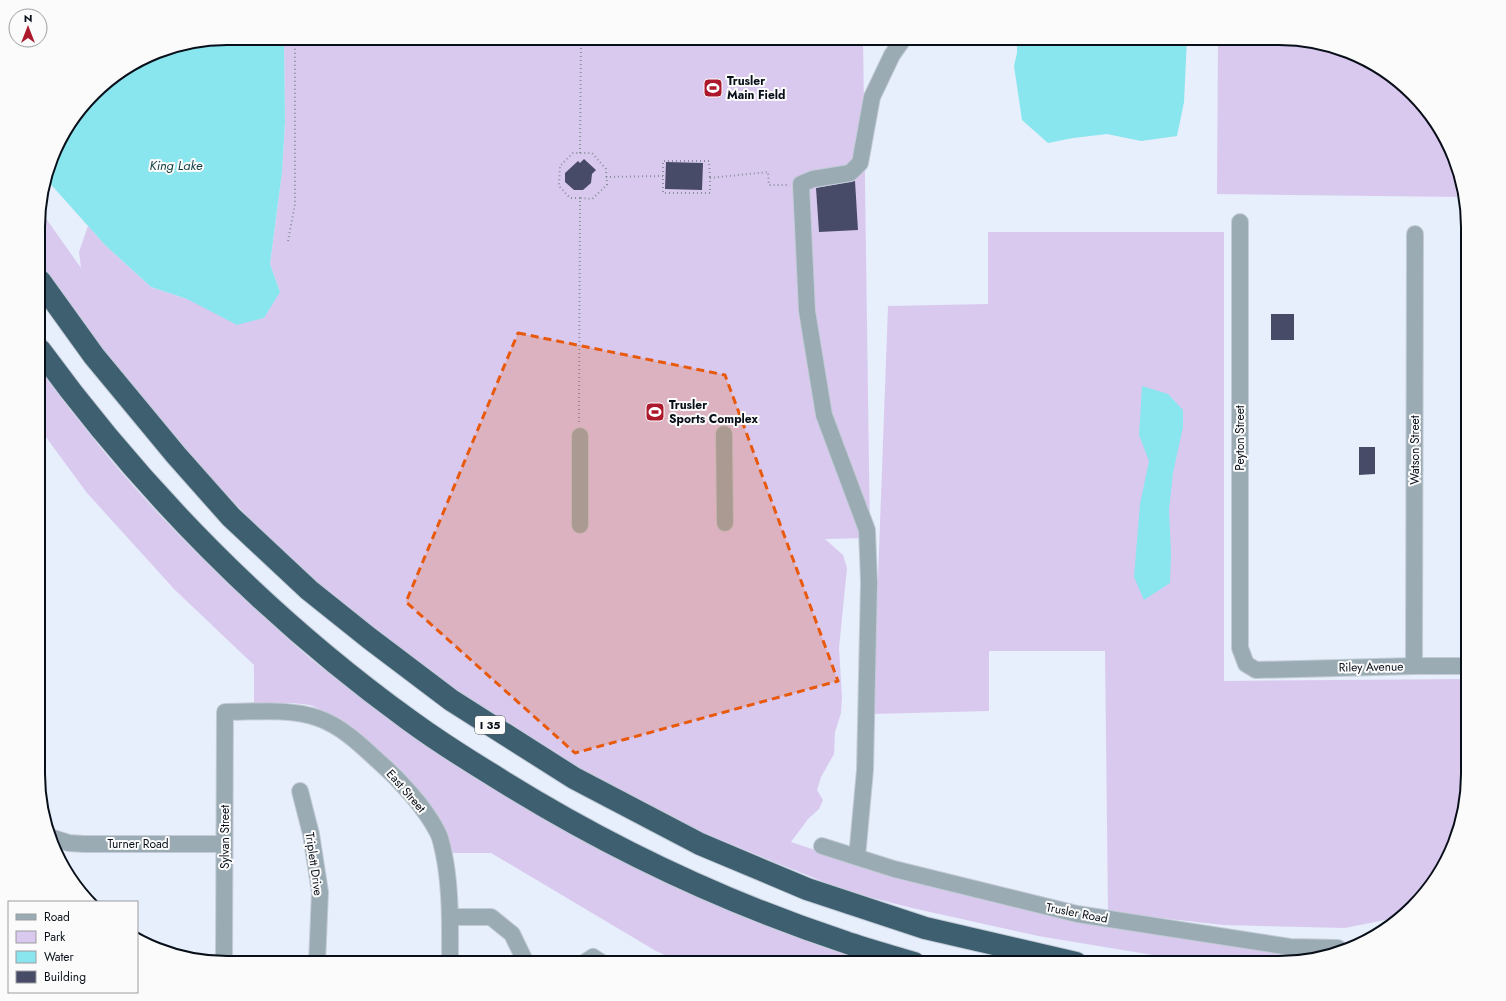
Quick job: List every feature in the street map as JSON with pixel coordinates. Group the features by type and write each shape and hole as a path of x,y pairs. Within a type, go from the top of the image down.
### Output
{"highway":[{"name":"I 35","path":"45,288 94,356 176,455 231,517 309,590 369,638 451,700 574,778 700,844 807,889 925,928 1046,956"},
{"path":"45,357 105,435 176,514 234,572 294,628 375,695 410,721 466,759 533,800 618,846 692,882 781,919 846,943 890,956"}],"street":[{"path":"856,857 865,770 869,582 867,530 824,415 807,311 801,184 812,179 850,174 860,163 872,97 892,55 899,45"},
{"name":"Peyton Street","path":"1240,222 1241,653"},
{"name":"Watson Street","path":"1414,666 1415,234"},
{"path":"724,434 726,523"},
{"path":"580,436 580,525"},
{"name":"Riley Avenue","path":"1241,653 1246,664 1256,670 1461,666"},
{"name":"Sylvan Street","path":"224,956 225,712"},
{"name":"East Street","path":"225,712 294,712 318,718 335,726 364,748 397,777 438,832 443,849 449,882 450,956"},
{"name":"Triplett Drive","path":"300,791 311,834 320,892 317,956"},
{"name":"Turner Road","path":"57,839 69,843 84,844 224,844"},
{"name":"Trusler Road","path":"822,846 894,870 1077,914 1290,947 1332,948"},
{"path":"450,917 491,917 512,934 523,956"}],"path":[{"path":"288,241 295,204 295,45"},
{"path":"580,153 581,45"},
{"path":"573,153 580,153 592,153 606,169 607,185 592,199 570,198 559,186 560,166 573,153"},
{"path":"663,161 709,161 710,193 663,192 663,176 663,161"},
{"path":"710,178 768,172 769,185 801,184"},
{"path":"606,176 663,176"},
{"path":"580,198 580,436"}],"highlighted area":[{"path":"518,333 725,375 838,681 575,753 406,602"}],"green space":[{"path":"284,45 863,45 870,538 825,539 843,555 847,568 839,648 842,697 841,713 835,732 834,754 821,777 817,790 823,800 819,809 808,819 791,842 878,871 1046,915 1124,928 1306,953 1291,956 1159,956 1038,936 912,908 869,897 829,884 693,829 571,765 439,680 326,591 278,549 196,463 123,379 45,272 45,217 81,268 79,252 88,226 105,245 151,287 187,299 280,292 270,264 282,172 285,122"},
{"path":"1218,45 1291,45 1326,51 1349,59 1370,69 1408,98 1437,136 1447,157 1455,180 1458,197 1217,194"},
{"path":"988,232 1224,232 1224,681 1461,679 1461,786 1455,821 1447,844 1437,865 1408,903 1388,919 1345,928 1223,925 1108,912 1105,651 989,651 989,711 873,714 888,306 988,304"},
{"path":"45,376 67,406 126,478 193,550 240,595 327,672 440,755 560,828 622,861 749,919 814,944 852,956 667,956 491,853 450,853 394,768 344,722 331,714 310,705 293,703 254,704 254,665 175,590 87,493 45,436"}],"water":[{"name":"King Lake","path":"215,45 284,45 285,122 282,172 270,264 280,292 264,318 237,325 187,299 151,287 105,245 50,184 59,157 69,136 98,98 136,69 157,59 180,51"},
{"path":"1017,45 1187,45 1184,102 1177,136 1141,141 1107,134 1048,143 1022,120 1014,66"},
{"path":"1142,386 1168,394 1183,410 1183,427 1173,473 1169,510 1171,553 1170,583 1144,600 1134,577 1140,504 1149,461 1139,435"}],"building":[{"path":"584,159 596,170 592,174 591,183 583,190 574,190 565,182 565,173 578,161 580,163"},
{"path":"666,162 703,163 702,190 665,189"},
{"path":"855,181 858,230 819,232 816,188"},
{"path":"1271,314 1294,314 1294,340 1271,340"},
{"path":"1359,447 1375,447 1375,474 1359,475"}],"place":[{"name":"Trusler Main Field","path":"713,88"},
{"name":"Trusler Sports Complex","path":"655,412"}]}
